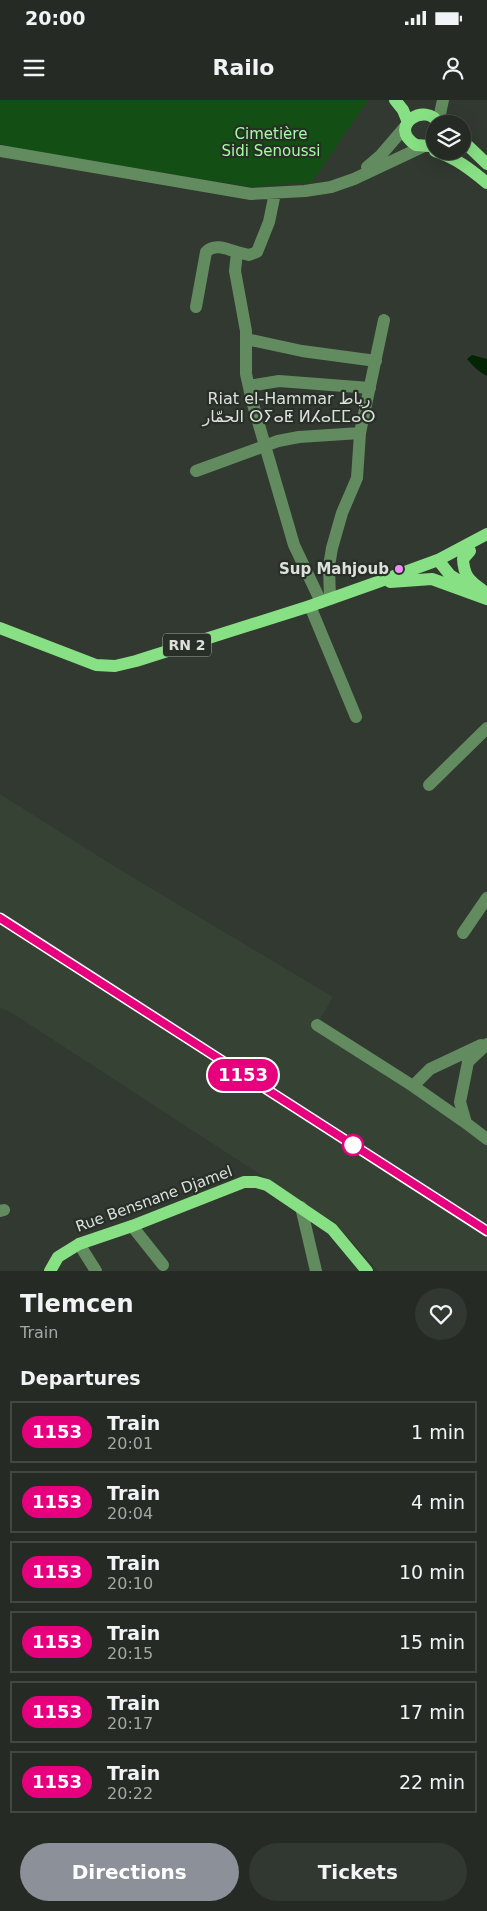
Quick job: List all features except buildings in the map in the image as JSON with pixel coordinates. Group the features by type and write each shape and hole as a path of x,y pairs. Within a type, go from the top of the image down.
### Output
{"main road":[{"path":"395,100 406,123 405,132 411,142 426,146"},
{"path":"418,100 433,115"},
{"path":"406,123 418,112 428,112 432,115"},
{"path":"471,149 487,164"},
{"path":"457,160 466,165 487,183"},
{"name":"RN 2","path":"440,563 487,534"},
{"name":"RN 2","path":"0,628 96,665 115,666 136,661 440,563 470,551 487,539"},
{"path":"470,551 463,559 464,570 467,577 487,597"},
{"path":"440,563 450,575 487,597"},
{"path":"375,583 432,578 487,597"},
{"name":"Rue Bensnane Djamel","path":"50,1271 58,1257 79,1244 132,1226 244,1182 256,1182 267,1185 332,1229 368,1271"}],"street":[{"path":"440,115 443,100"},
{"path":"354,179 381,155 406,123"},
{"path":"0,151 251,194 331,187 426,149"},
{"path":"196,307 206,252 209,248 215,247 249,255 257,252 269,222 275,193"},
{"path":"237,252 235,271 246,339 246,374 249,386 294,545 320,602 356,717"},
{"path":"320,602 342,513 357,478 360,433 384,320"},
{"path":"246,339 302,350 376,361"},
{"path":"249,386 279,381 370,388"},
{"path":"196,472 265,445 299,436 360,433"},
{"path":"429,785 487,728"},
{"path":"463,933 487,898"},
{"path":"317,1025 413,1086 487,1139"},
{"path":"413,1086 430,1069 487,1043"},
{"path":"466,1123 460,1102 464,1073 468,1062 487,1043"},
{"path":"301,1207 316,1271"},
{"path":"132,1226 163,1265"},
{"path":"79,1244 96,1271"}],"shaded area":[{"path":"472,355 487,359 487,376 476,369 467,359"},
{"path":"0,794 114,866 333,997 317,1025 487,1139 487,1271 378,1271 335,1223 12,1013 0,1008"}],"green space":[{"name":"Cimetière Sidi Senoussi","path":"0,100 368,100 312,182 251,187 0,144"}],"railway":[{"path":"0,918 487,1232"}],"train":[{"name":"1153","path":"0,918 487,1231"}],"place":[{"name":"Sup Mahjoub","path":"399,569"}],"district":[{"name":"Riat el-Hammar رياط الحمّار ⵔⵢⴰⵟ ⵍⵃⴰⵎⵎⴰⵔ","path":"289,407"}]}
